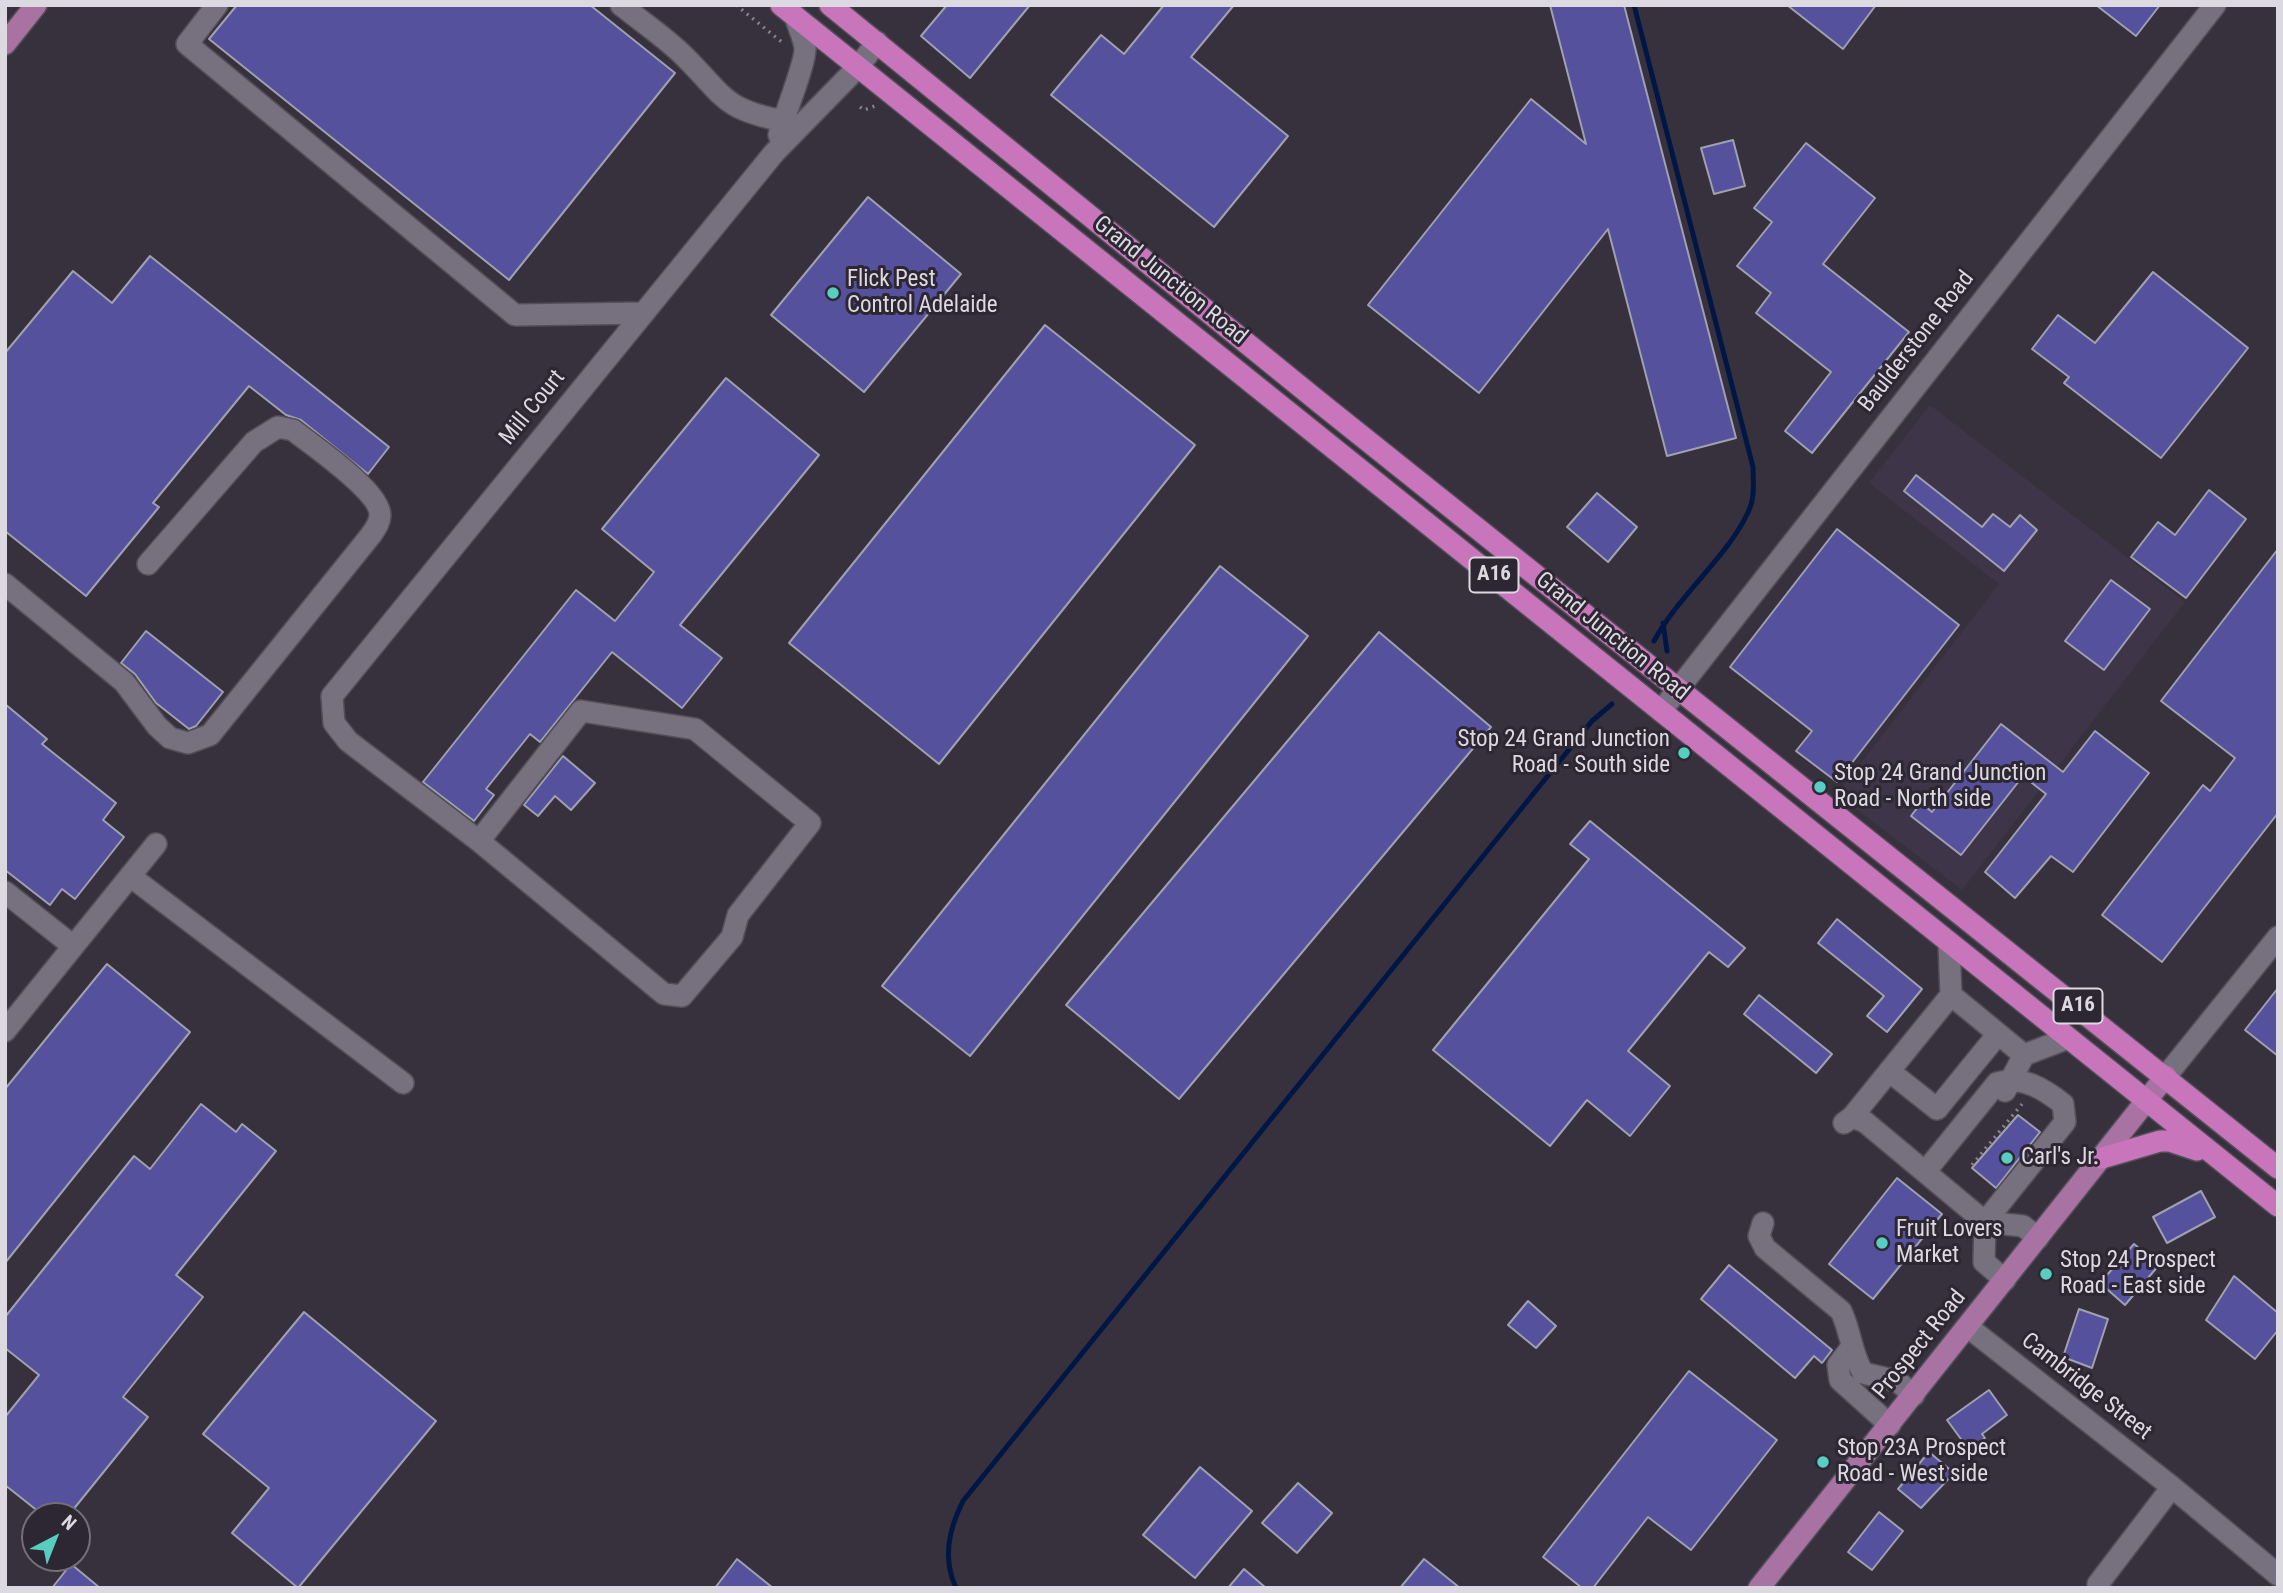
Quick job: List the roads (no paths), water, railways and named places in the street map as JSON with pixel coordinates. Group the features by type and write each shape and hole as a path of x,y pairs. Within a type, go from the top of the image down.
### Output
{"highway":[{"name":"Grand Junction Road","path":"830,5 1324,406 2278,1168"},
{"name":"Grand Junction Road","path":"788,10 1308,425 2066,1039 2278,1206"},
{"path":"1308,425 1324,406"},
{"path":"2102,1158 2160,1141 2178,1143 2215,1157"}],"main road":[{"path":"5,44 36,5"},
{"name":"Prospect Road","path":"1759,1588 2165,1076"}],"street":[{"path":"216,5 187,44 515,315 644,313"},
{"path":"621,5 685,56 717,94 748,114 783,121"},
{"name":"Baulderstone Road","path":"1661,711 2214,5"},
{"name":"Mill Court","path":"774,153 804,62 805,47 788,10"},
{"name":"Mill Court","path":"479,841 348,741 334,723 332,696 774,153 859,66 877,42"},
{"path":"5,584 124,682 164,733 178,741 197,742 210,735 371,535 377,526 379,508 367,491 293,430 278,427 262,435 246,449 148,564"},
{"path":"582,711 695,729 810,823 738,915 732,937 682,996 664,994 479,841 582,711"},
{"path":"5,1031 156,844"},
{"path":"130,876 403,1083"},
{"path":"5,892 73,946"},
{"name":"Prospect Road","path":"2165,1076 2278,937"},
{"path":"1949,943 1951,995 1848,1120 1865,1122 1984,1222 2022,1226 2038,1238"},
{"path":"1951,995 1998,1034 2034,1051 2066,1039"},
{"path":"1889,1071 1937,1109 1998,1034"},
{"path":"2019,1088 2034,1051"},
{"path":"1963,1077 1977,1089 1987,1104"},
{"path":"1928,1176 1987,1104 1997,1083 2019,1088 2064,1124 1984,1222 1984,1262 2005,1280"},
{"path":"1763,1223 1759,1236 1765,1248 1841,1311 1849,1326 1851,1348 1863,1373 1897,1381 1914,1395"},
{"name":"Cambridge Street","path":"1968,1327 2172,1487 2278,1575"},
{"path":"1851,1348 1838,1365 1840,1380 1890,1425"},
{"path":"2098,1584 2172,1487"}],"waterway":[{"path":"1634,5 1753,467 1752,501 1743,522 1720,556 1664,624 1654,641"},
{"path":"1663,623 1667,651"},
{"path":"956,1588 948,1555 954,1522 963,1501 1592,721 1612,704"}],"place":[{"name":"Flick Pest Control Adelaide","path":"833,293"},
{"name":"Stop 24 Grand Junction Road - South side","path":"1684,753"},
{"name":"Stop 24 Grand Junction Road - North side","path":"1820,787"},
{"name":"Carl's Jr.","path":"2007,1158"},
{"name":"Fruit Lovers Market","path":"1882,1243"},
{"name":"Stop 24 Prospect Road - East side","path":"2046,1274"},
{"name":"Stop 23A Prospect Road - West side","path":"1823,1462"}]}
